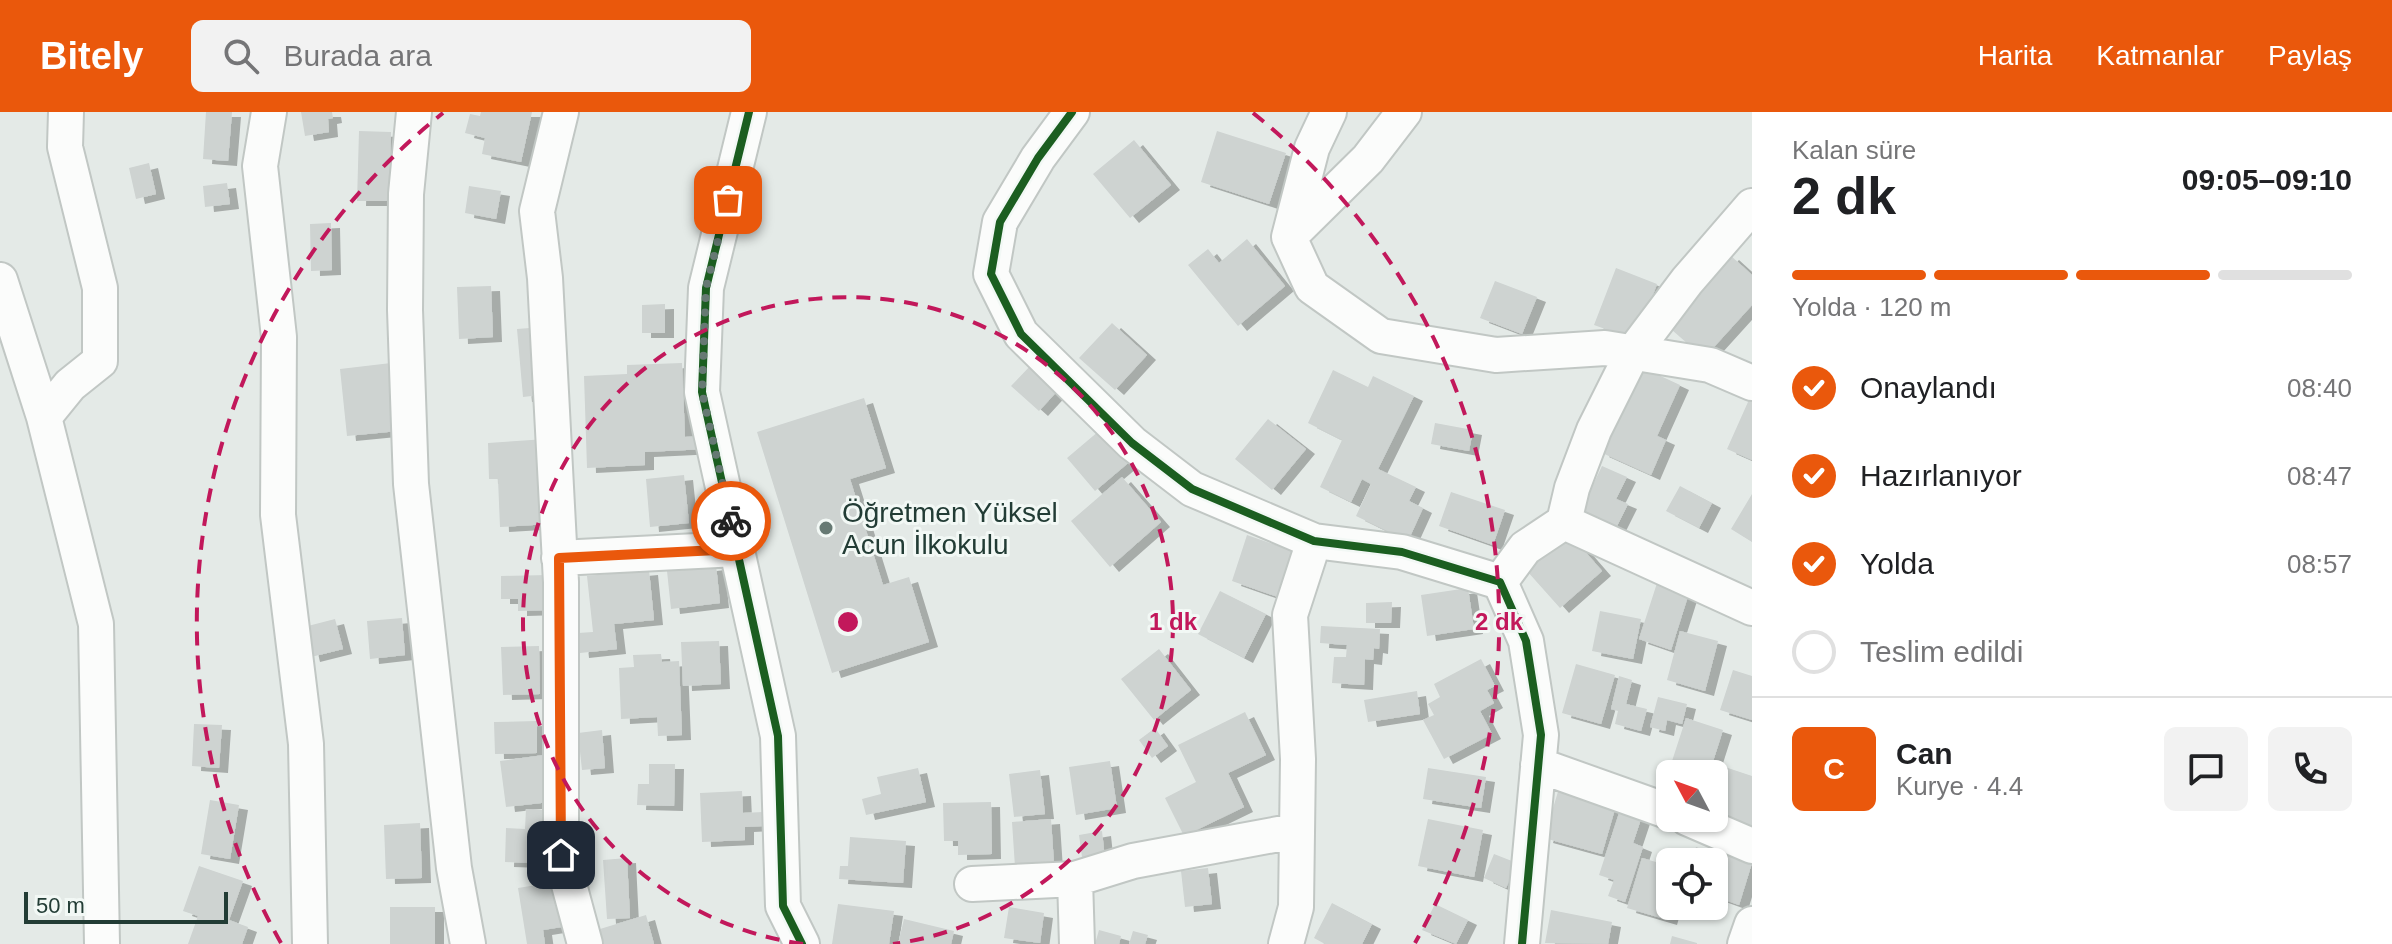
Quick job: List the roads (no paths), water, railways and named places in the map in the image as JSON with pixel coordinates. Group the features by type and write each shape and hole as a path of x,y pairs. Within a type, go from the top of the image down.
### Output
{"street":[{"path":"44,417 70,385 100,361 100,288 65,147 66,112"},
{"path":"269,112 260,166 279,337 278,515 306,744 310,944"},
{"path":"414,112 406,194 405,310 411,484 454,868 468,944"},
{"path":"561,112 537,211 545,278 559,558 561,855 585,944"},
{"path":"749,112 706,288 702,392 778,736 783,906 802,944"},
{"path":"1072,112 1038,158 1000,222 991,274 1021,334 1132,443 1192,489 1314,541 1402,552 1500,582 1526,641 1541,735 1522,944"},
{"path":"1329,112 1312,148 1289,237 1312,287 1381,336 1496,355 1605,348 1710,365 1752,383"},
{"path":"1289,237 1368,159 1404,112"},
{"path":"1500,582 1525,548 1564,522 1572,488 1594,430 1632,354 1687,281 1752,206"},
{"path":"0,280 44,417 96,624 102,944"},
{"path":"1564,522 1752,608"},
{"path":"1286,944 1296,907 1298,759 1290,615 1314,541"},
{"path":"559,558 737,549"},
{"path":"1538,765 1656,807"},
{"path":"972,884 1075,879 1133,861 1295,831"},
{"path":"1720,832 1752,846"},
{"path":"1075,879 1077,944"},
{"path":"1745,944 1752,924"}],"place":[{"name":"Öğretmen Yüksel Acun İlkokulu","path":"826,528"}]}
